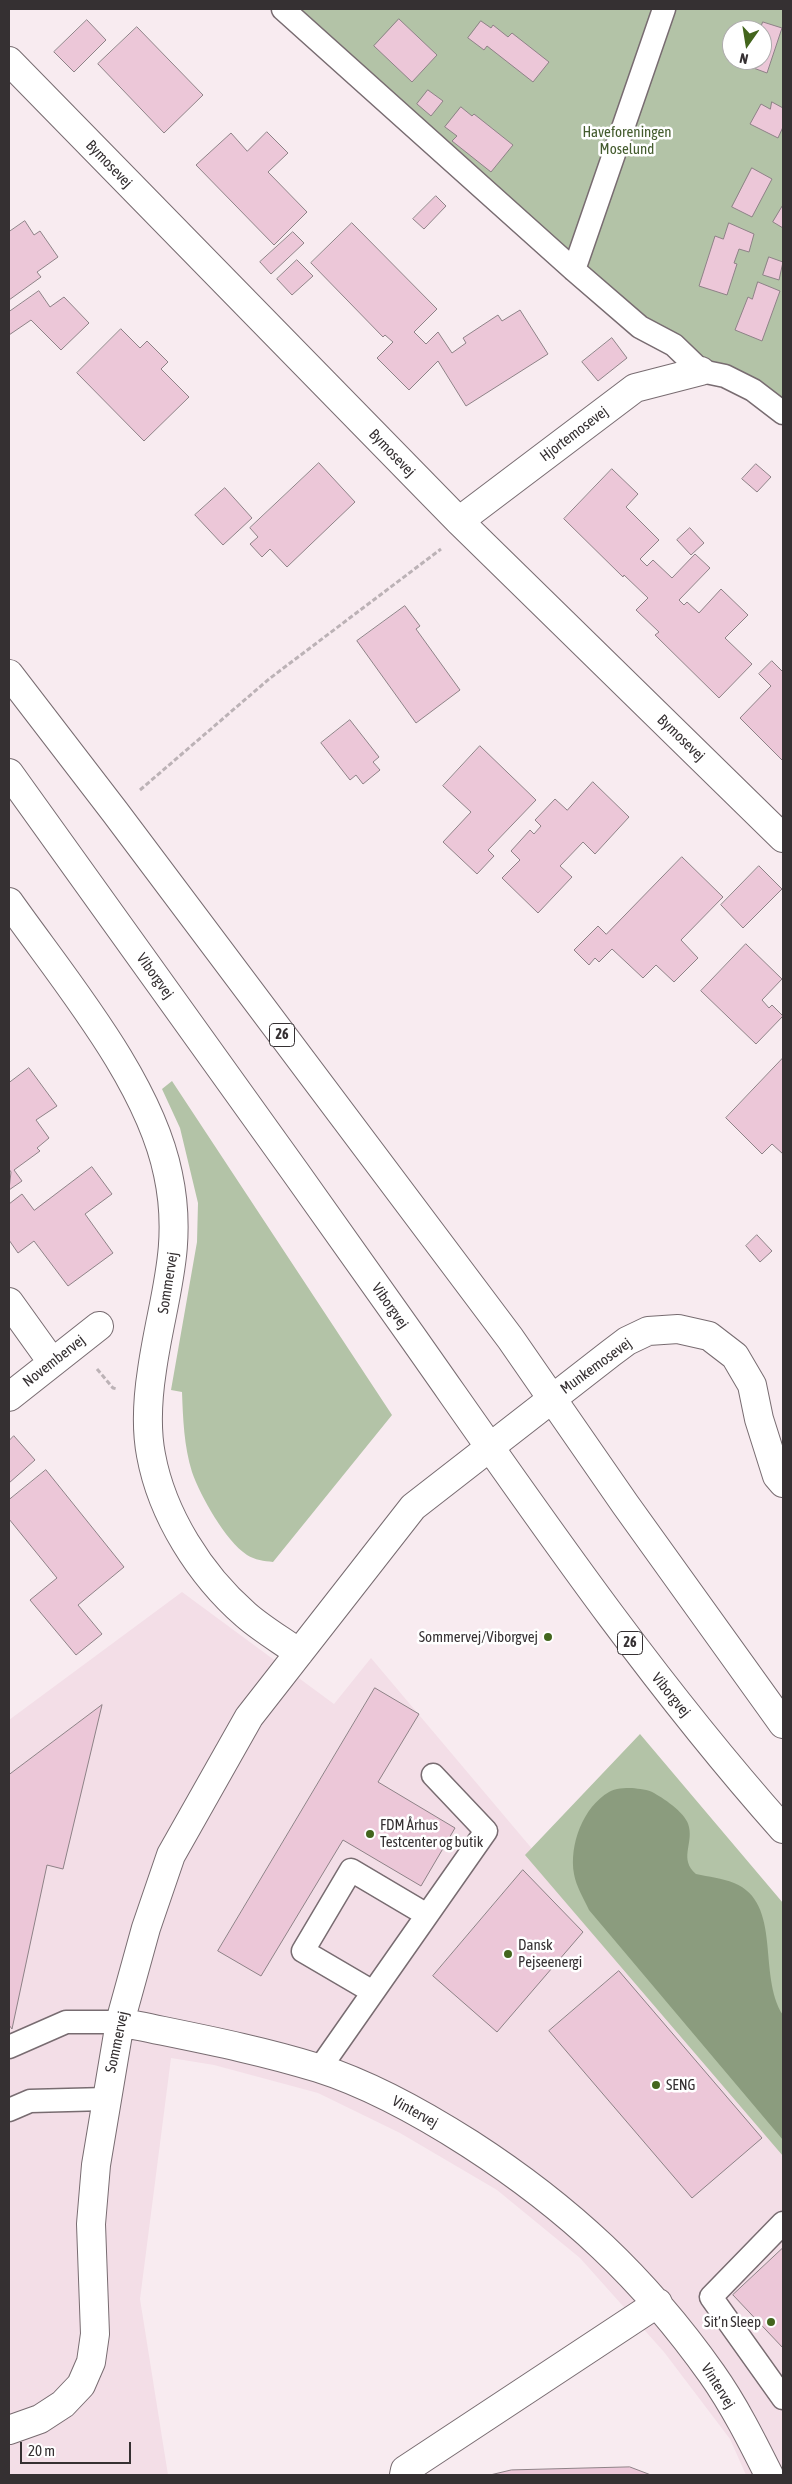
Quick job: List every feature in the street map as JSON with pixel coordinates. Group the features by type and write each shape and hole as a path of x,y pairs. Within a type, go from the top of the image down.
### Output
{"street":[{"name":"Bymosevej","path":"9,62 459,521 783,838"},
{"name":"Hjortemosevej","path":"459,521 635,388 701,371"},
{"name":"26","path":"9,674 510,1338 625,1504 783,1724"},
{"name":"Viborgvej","path":"9,773 224,1072 545,1528 653,1674 783,1829"},
{"name":"Sommervej","path":"9,902 126,1071 159,1139 175,1214 174,1251 149,1395 151,1453 158,1482 175,1525 206,1573 246,1615 298,1652"},
{"path":"9,1302 52,1362"},
{"name":"Novembervej","path":"9,1397 99,1326"},
{"name":"Munkemosevej","path":"489,1448 627,1341 648,1330 678,1329 709,1336 735,1356 752,1385 759,1419 775,1468 783,1484"},
{"name":"Sommervej","path":"9,2430 40,2419 63,2404 82,2385 91,2362 95,2334 91,2224 96,2165 106,2099 120,2022 146,1928 171,1854 249,1717 298,1652 413,1507 489,1448"},
{"name":"Vintervej","path":"120,2022 233,2046 320,2068 388,2097 444,2127 510,2170 570,2216 618,2260 658,2303 713,2376 769,2475"},
{"path":"404,2475 405,2470 658,2303"}],"lane":[{"path":"574,270 664,9"},
{"path":"290,11 574,270 640,327 674,345 701,371 725,376 753,390 783,412"},
{"path":"320,2068 486,1831 433,1775"},
{"path":"373,1992 303,1951 351,1870 427,1915"},
{"path":"9,2047 66,2022 120,2022"},
{"path":"9,2110 30,2101 106,2099"},
{"path":"783,2223 711,2297 783,2398"}],"path":[{"path":"115,812 269,679 441,550 459,521"},
{"path":"76,1344 114,1388 149,1395"}],"shaded area":[{"path":"182,1592 334,1704 371,1658 783,2146 783,2475 746,2475 730,2439 664,2352 580,2258 497,2190 400,2133 318,2093 214,2065 171,2058 140,2299 168,2475 9,2475 9,1720"},
{"path":"632,1788 654,1793 670,1803 684,1817 690,1834 688,1863 696,1874 734,1883 749,1893 759,1906 764,1923 775,1999 783,2015 783,2140 589,1910 578,1888 574,1874 574,1851 576,1839 585,1817 592,1807 609,1792 617,1789"}],"green space":[{"name":"Haveforeningen Moselund","path":"283,9 783,9 783,413 701,371"},
{"path":"172,1081 392,1415 273,1562 263,1561 247,1555 222,1529 196,1482 189,1462 184,1432 182,1392 171,1390 197,1242 198,1203 180,1128 162,1089"},
{"path":"640,1734 783,1903 783,2156 525,1855"}],"building":[{"path":"399,19 437,55 412,82 374,46"},
{"path":"87,20 106,40 74,72 54,52"},
{"path":"481,21 491,28 493,25 508,37 512,33 549,62 533,82 487,46 484,50 468,38"},
{"path":"772,25 782,28 772,58"},
{"path":"137,27 203,95 164,133 98,64"},
{"path":"428,90 443,101 431,116 417,104"},
{"path":"772,102 783,108 783,127 778,138 750,124 761,104 770,109"},
{"path":"461,107 472,116 474,114 513,145 491,172 452,141 457,136 445,127"},
{"path":"267,132 288,153 268,172 307,212 274,245 196,165 231,133 247,151"},
{"path":"752,168 772,179 752,217 732,207"},
{"path":"436,196 446,206 424,229 413,219"},
{"path":"783,205 783,228 773,222"},
{"path":"25,221 34,235 40,231 58,257 37,272 41,277 9,300 9,232"},
{"path":"352,223 437,309 414,332 426,344 438,332 452,353 466,343 463,338 498,315 502,321 520,310 548,354 466,406 438,361 409,390 377,358 393,342 385,335 383,337 311,263"},
{"path":"729,223 754,234 749,252 739,249 734,263 737,264 727,295 699,286 715,236 723,239"},
{"path":"293,232 304,243 271,274 260,262"},
{"path":"769,257 783,262 779,280 763,275"},
{"path":"297,260 313,276 292,295 277,279"},
{"path":"758,282 780,291 762,341 735,330 748,297 752,299"},
{"path":"39,291 50,307 64,297 89,323 61,350 31,320 9,335 9,312"},
{"path":"121,329 140,348 147,341 168,362 161,369 189,397 144,441 77,373"},
{"path":"612,338 627,358 598,381 582,362"},
{"path":"319,463 355,502 287,567 270,549 262,557 250,544 258,537 250,528"},
{"path":"756,464 771,477 757,492 742,479"},
{"path":"612,469 638,494 626,507 659,540 640,559 647,566 653,560 672,578 695,554 710,568 679,600 684,605 687,602 699,613 721,589 748,615 725,638 752,664 719,698 655,635 659,632 636,610 648,598 624,575 623,577 564,519"},
{"path":"225,488 252,518 223,545 195,515"},
{"path":"690,528 704,543 691,555 677,540"},
{"path":"405,606 420,626 416,629 460,690 416,723 357,641"},
{"path":"772,661 783,672 783,761 740,718 771,686 759,674"},
{"path":"350,720 379,757 373,762 380,770 363,784 356,775 350,780 321,743"},
{"path":"480,746 536,800 488,850 494,856 477,874 443,842 471,812 443,786"},
{"path":"593,782 629,817 595,854 583,842 560,866 572,877 538,913 502,878 520,860 511,851 530,830 534,834 541,826 535,820 555,799 567,810"},
{"path":"682,857 723,897 681,940 698,958 674,982 656,965 643,978 612,949 599,962 595,958 589,965 574,950 598,926 606,934"},
{"path":"759,866 782,889 743,928 721,905"},
{"path":"746,944 782,979 762,1000 769,1008 772,1005 783,1016 756,1044 701,991"},
{"path":"783,1058 783,1154 772,1144 762,1154 726,1118"},
{"path":"29,1068 57,1106 36,1120 49,1138 37,1148 40,1151 14,1170 22,1181 9,1190 11,1172 9,1169 9,1083"},
{"path":"92,1167 112,1194 85,1214 113,1253 68,1286 34,1241 18,1253 9,1240 9,1204 22,1194 34,1210"},
{"path":"757,1235 772,1251 760,1262 746,1246"},
{"path":"14,1436 35,1460 9,1483 9,1441"},
{"path":"46,1470 124,1567 78,1605 102,1634 76,1655 30,1600 57,1578 9,1519 9,1500"},
{"name":"FDM Århus Testcenter og butik","path":"375,1688 419,1714 378,1782 455,1828 421,1886 343,1840 261,1976 218,1951"},
{"path":"102,1705 63,1869 47,1865 12,2029 9,2025 9,1775"},
{"name":"Dansk Pejseenergi","path":"523,1870 583,1932 497,2032 433,1976"},
{"name":"SENG","path":"619,1971 762,2138 692,2198 549,2031"},
{"name":"Sit’n Sleep","path":"783,2248 783,2348 733,2295"},
{"path":"630,2467 651,2475 490,2475 511,2470"}],"place":[{"name":"Sommervej/Viborgvej","path":"548,1637"},
{"name":"FDM Århus Testcenter og butik","path":"370,1834"},
{"name":"Dansk Pejseenergi","path":"508,1954"},
{"name":"SENG","path":"656,2085"},
{"name":"Sit’n Sleep","path":"771,2322"}]}
